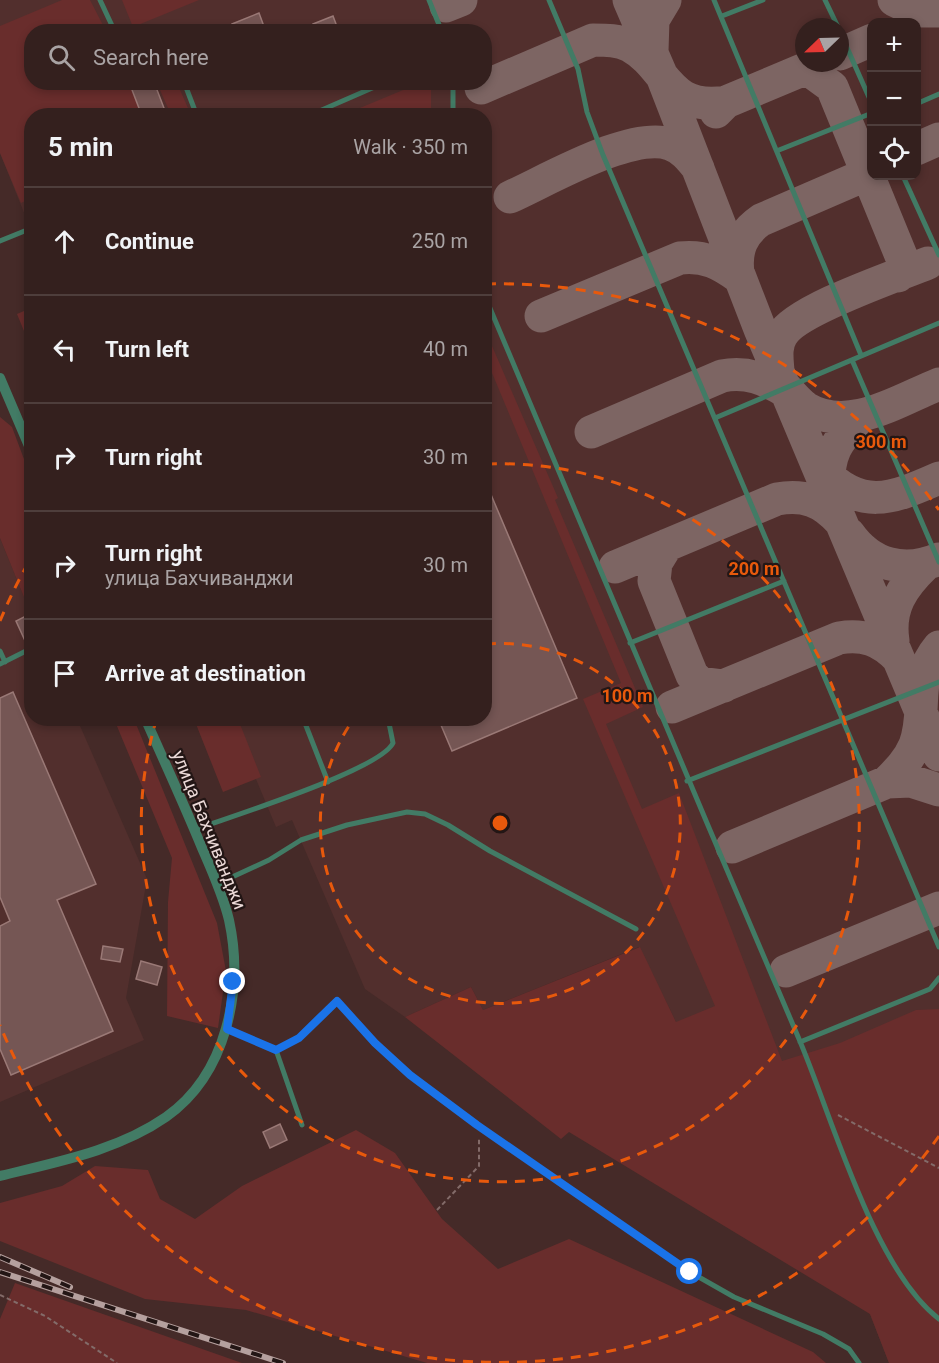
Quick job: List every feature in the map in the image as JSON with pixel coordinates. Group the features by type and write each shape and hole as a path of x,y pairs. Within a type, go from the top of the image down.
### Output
{"street":[{"path":"0,378 24,434"},
{"name":"улица Бахчиванджи","path":"0,1176 102,1149 167,1116 202,1079 227,1029 233,982 232,940 217,884 148,726"}],"lane":[{"path":"100,0 111,24"},
{"path":"429,0 439,24"},
{"path":"549,0 578,69 587,112 603,155 939,947"},
{"path":"714,0 779,150 861,355"},
{"path":"722,16 763,0"},
{"path":"825,0 834,18"},
{"path":"849,52 867,93"},
{"path":"187,90 194,108"},
{"path":"326,108 368,90"},
{"path":"453,90 453,108"},
{"path":"921,102 939,94"},
{"path":"779,150 867,115"},
{"path":"905,180 939,255"},
{"path":"0,241 24,231"},
{"path":"492,313 687,782 800,1042 883,1246 907,1283 939,1319"},
{"path":"715,418 939,323"},
{"path":"852,360 939,562"},
{"path":"630,643 784,581"},
{"path":"0,651 2,663 24,652"},
{"path":"687,782 939,682"},
{"path":"306,726 328,782"},
{"path":"194,830 328,782 390,750 393,736 390,726"},
{"path":"217,884 269,860 301,840 347,825 407,812 424,814 448,825 490,851 636,929"},
{"path":"800,1042 930,988 939,978"},
{"path":"276,1050 299,1038 337,1001 375,1043 410,1075 477,1125 690,1272 734,1297 823,1334 849,1349 859,1363"},
{"path":"227,1029 276,1050 302,1125"}],"path":[{"path":"827,1109 939,1168"},
{"path":"437,1210 479,1166 477,1125"},
{"path":"0,1295 45,1316 117,1363"}],"shaded area":[{"path":"0,0 939,0 939,1363 889,1363 870,1314 676,1022 639,947 483,1010 471,987 405,1017 365,989 292,820 276,827 234,726 492,726 492,108 24,108 24,213 0,153"},
{"path":"62,0 90,0 102,24 24,24 24,90 132,90 139,108 24,108 24,202 21,203 0,153 0,26"},
{"path":"122,0 199,0 140,24 132,24"},
{"path":"160,90 180,90 188,108 168,108"},
{"path":"403,90 431,90 431,108 360,108"},
{"path":"24,311 24,331 17,314"},
{"path":"492,346 558,498 555,500 643,707 606,724 642,809 679,793 782,1061 840,1043 916,1010 939,1009 939,1363 889,1363 870,1314 569,1132 561,1139 405,1017 471,987 483,1010 640,947 676,1022 715,1006 583,699 621,683 492,373"},
{"path":"0,417 12,427 24,459 24,597 0,538"},
{"path":"0,538 24,597 24,726 80,726 147,879 126,998 144,1040 0,1102"},
{"path":"117,726 137,726 217,923 226,971 218,1028 167,1016 168,902 172,858"},
{"path":"197,726 241,726 261,777 223,792"},
{"path":"356,1130 395,1153 442,1219 498,1269 569,1239 813,1352 826,1363 427,1363 246,1310 145,1299 0,1241 0,1203 62,1186 95,1166 148,1170 160,1199 195,1219 242,1186"},
{"path":"15,1283 242,1363 0,1363 0,1319"}],"building":[{"path":"259,13 263,24 232,24"},
{"path":"333,16 336,24 313,24"},
{"path":"132,90 157,90 164,108 139,108"},
{"path":"492,497 577,698 452,751 441,726 492,726"},
{"path":"24,617 24,638 16,621"},
{"path":"13,692 24,717 24,726 28,726 96,884 57,900 113,1031 11,1075 0,1049 0,926 10,921 0,897 0,698"},
{"path":"103,946 123,949 120,962 101,959"},
{"path":"141,961 162,967 157,985 136,979"},
{"path":"280,1124 287,1140 270,1148 263,1132"}],"taxiway":[{"path":"446,6 461,0"},
{"path":"629,0 664,81 760,329 939,755"},
{"path":"652,51 653,20 665,0"},
{"path":"894,0 917,11 939,11"},
{"path":"492,83 593,40 608,40 626,44 643,55 679,94 691,100 706,103 726,102"},
{"path":"849,50 867,42"},
{"path":"716,112 726,102 798,72"},
{"path":"811,72 832,87 902,258 903,267 898,276"},
{"path":"921,147 939,139"},
{"path":"510,197 590,159 634,144 653,142 670,144 682,151 698,168"},
{"path":"738,273 741,243 754,225 867,174"},
{"path":"541,316 680,258 705,259 740,278"},
{"path":"778,371 778,343 791,325 827,304 928,263"},
{"path":"591,432 722,376 748,375 771,383 787,392"},
{"path":"786,388 806,408 822,415 839,417 874,412 939,384"},
{"path":"829,491 830,468 835,449 845,433 861,416"},
{"path":"819,468 834,482 863,496 890,496 939,478"},
{"path":"615,567 777,499 804,498 826,508 840,521"},
{"path":"849,534 867,553 889,564 913,566 939,559"},
{"path":"667,545 656,563 654,581 692,675 700,683 724,686"},
{"path":"893,641 895,608 903,590 925,565"},
{"path":"672,707 839,638 856,637 871,640 885,647 898,658"},
{"path":"887,782 906,760 915,745 919,732 923,683 931,659 939,647"},
{"path":"732,847 887,782 911,781 939,790"},
{"path":"786,971 939,908"}],"railway":[{"path":"0,1257 70,1287"},
{"path":"0,1272 283,1363"}],"route":[{"path":"233,982 227,1029 276,1050 299,1038 337,1001 358,1021 375,1043 410,1075 477,1125 591,1201 690,1272"}]}
